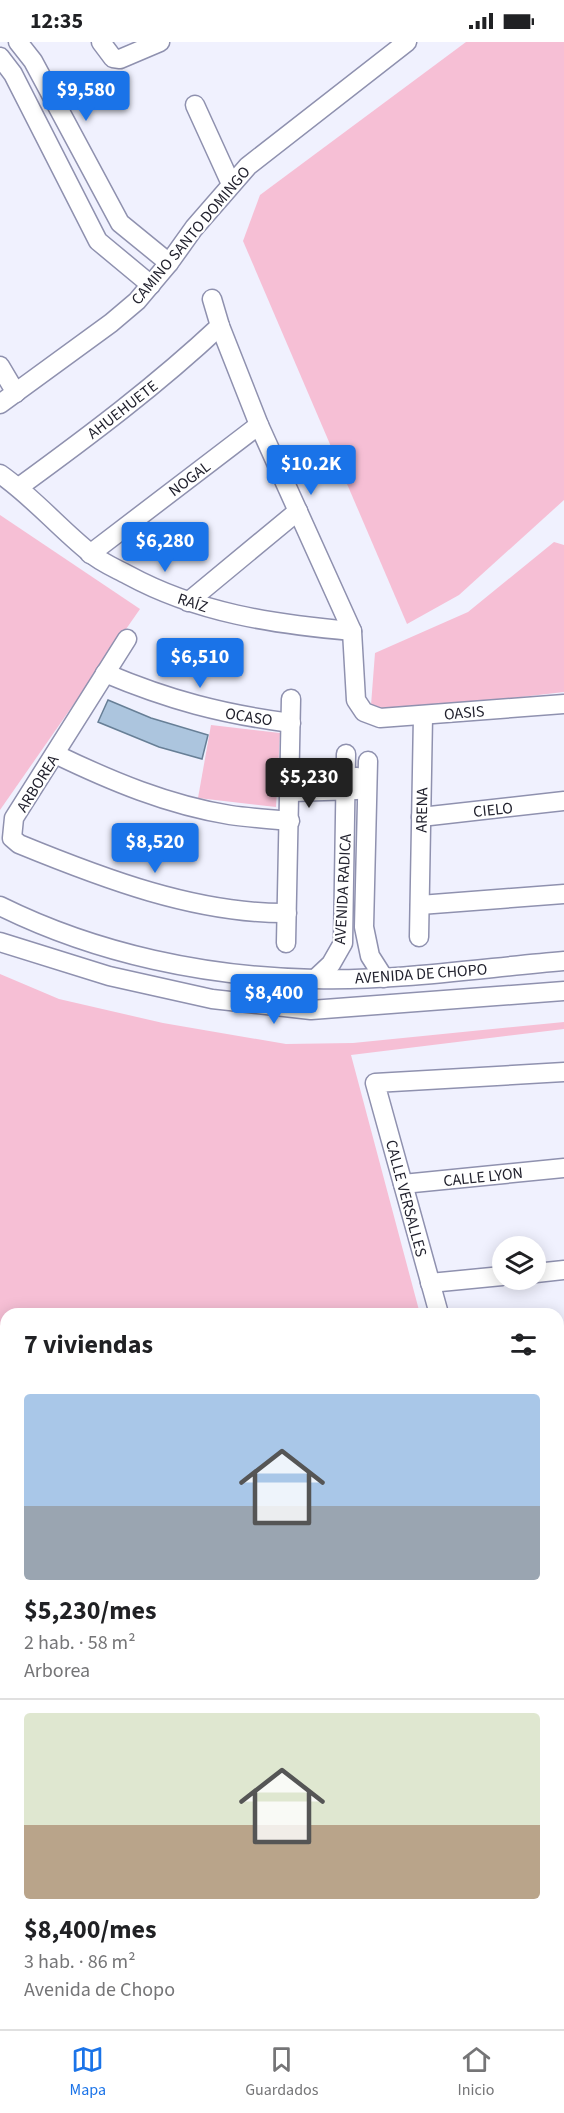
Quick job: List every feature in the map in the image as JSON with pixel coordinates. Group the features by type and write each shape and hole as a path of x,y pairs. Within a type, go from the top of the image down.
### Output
{"street":[{"path":"18,42 33,61 120,223 169,263"},
{"path":"101,42 113,58 120,59 160,42"},
{"name":"CAMINO SANTO DOMINGO","path":"0,404 111,323 151,285 231,184 268,149 407,42"},
{"path":"0,57 13,74 98,241 151,285"},
{"path":"195,105 231,184"},
{"path":"212,299 220,326 259,425 352,631"},
{"name":"AHUEHUETE","path":"19,487 151,387 220,326"},
{"path":"0,366 16,393"},
{"name":"NOGAL","path":"90,554 259,425"},
{"name":"RAÍZ","path":"0,474 19,487 90,554 136,579 188,602 251,619 352,631"},
{"path":"188,602 298,511"},
{"name":"OASIS","path":"352,631 356,700 364,712 380,718 564,704"},
{"name":"ARBOREA","path":"127,639 14,818 12,838 19,844 91,873 157,894 232,909 287,914"},
{"name":"OCASO","path":"105,673 150,692 196,707 243,717 291,723"},
{"path":"286,943 291,699"},
{"name":"ARENA","path":"419,937 423,716"},
{"path":"54,754 110,781 169,801 229,815 290,821"},
{"name":"AVENIDA RADICA","path":"315,980 331,964 342,943 346,754"},
{"name":"AVENIDA RADICA","path":"346,784 368,775 364,927 370,956 384,978"},
{"path":"291,786 346,784"},
{"name":"CIELO","path":"421,817 564,801"},
{"path":"420,905 564,894"},
{"name":"AVENIDA DE CHOPO","path":"0,906 64,934 138,956 224,973 315,980 384,978 564,961"},
{"name":"AVENIDA DE CHOPO","path":"0,942 109,976 212,999 271,1006 321,1010 564,991"},
{"path":"516,966 519,995"},
{"name":"CALLE VERSALLES","path":"437,1308 375,1083 564,1072"},
{"name":"CALLE LYON","path":"403,1184 564,1167"},
{"path":"546,1272 564,1270"},
{"path":"430,1283 492,1277"}],"shaded area":[{"path":"466,42 564,42 564,500 459,595 407,624 243,241 260,195"},
{"path":"0,515 140,609 0,810"},
{"path":"554,542 564,545 564,692 391,712 371,705 375,653 468,612"},
{"path":"211,725 280,733 276,807 198,798"},
{"path":"0,974 59,999 163,1023 286,1044 353,1043 564,1022 564,1029 351,1055 418,1308 0,1308"}],"building":[{"path":"108,700 151,718 208,735 202,759 159,747 98,722"}]}
